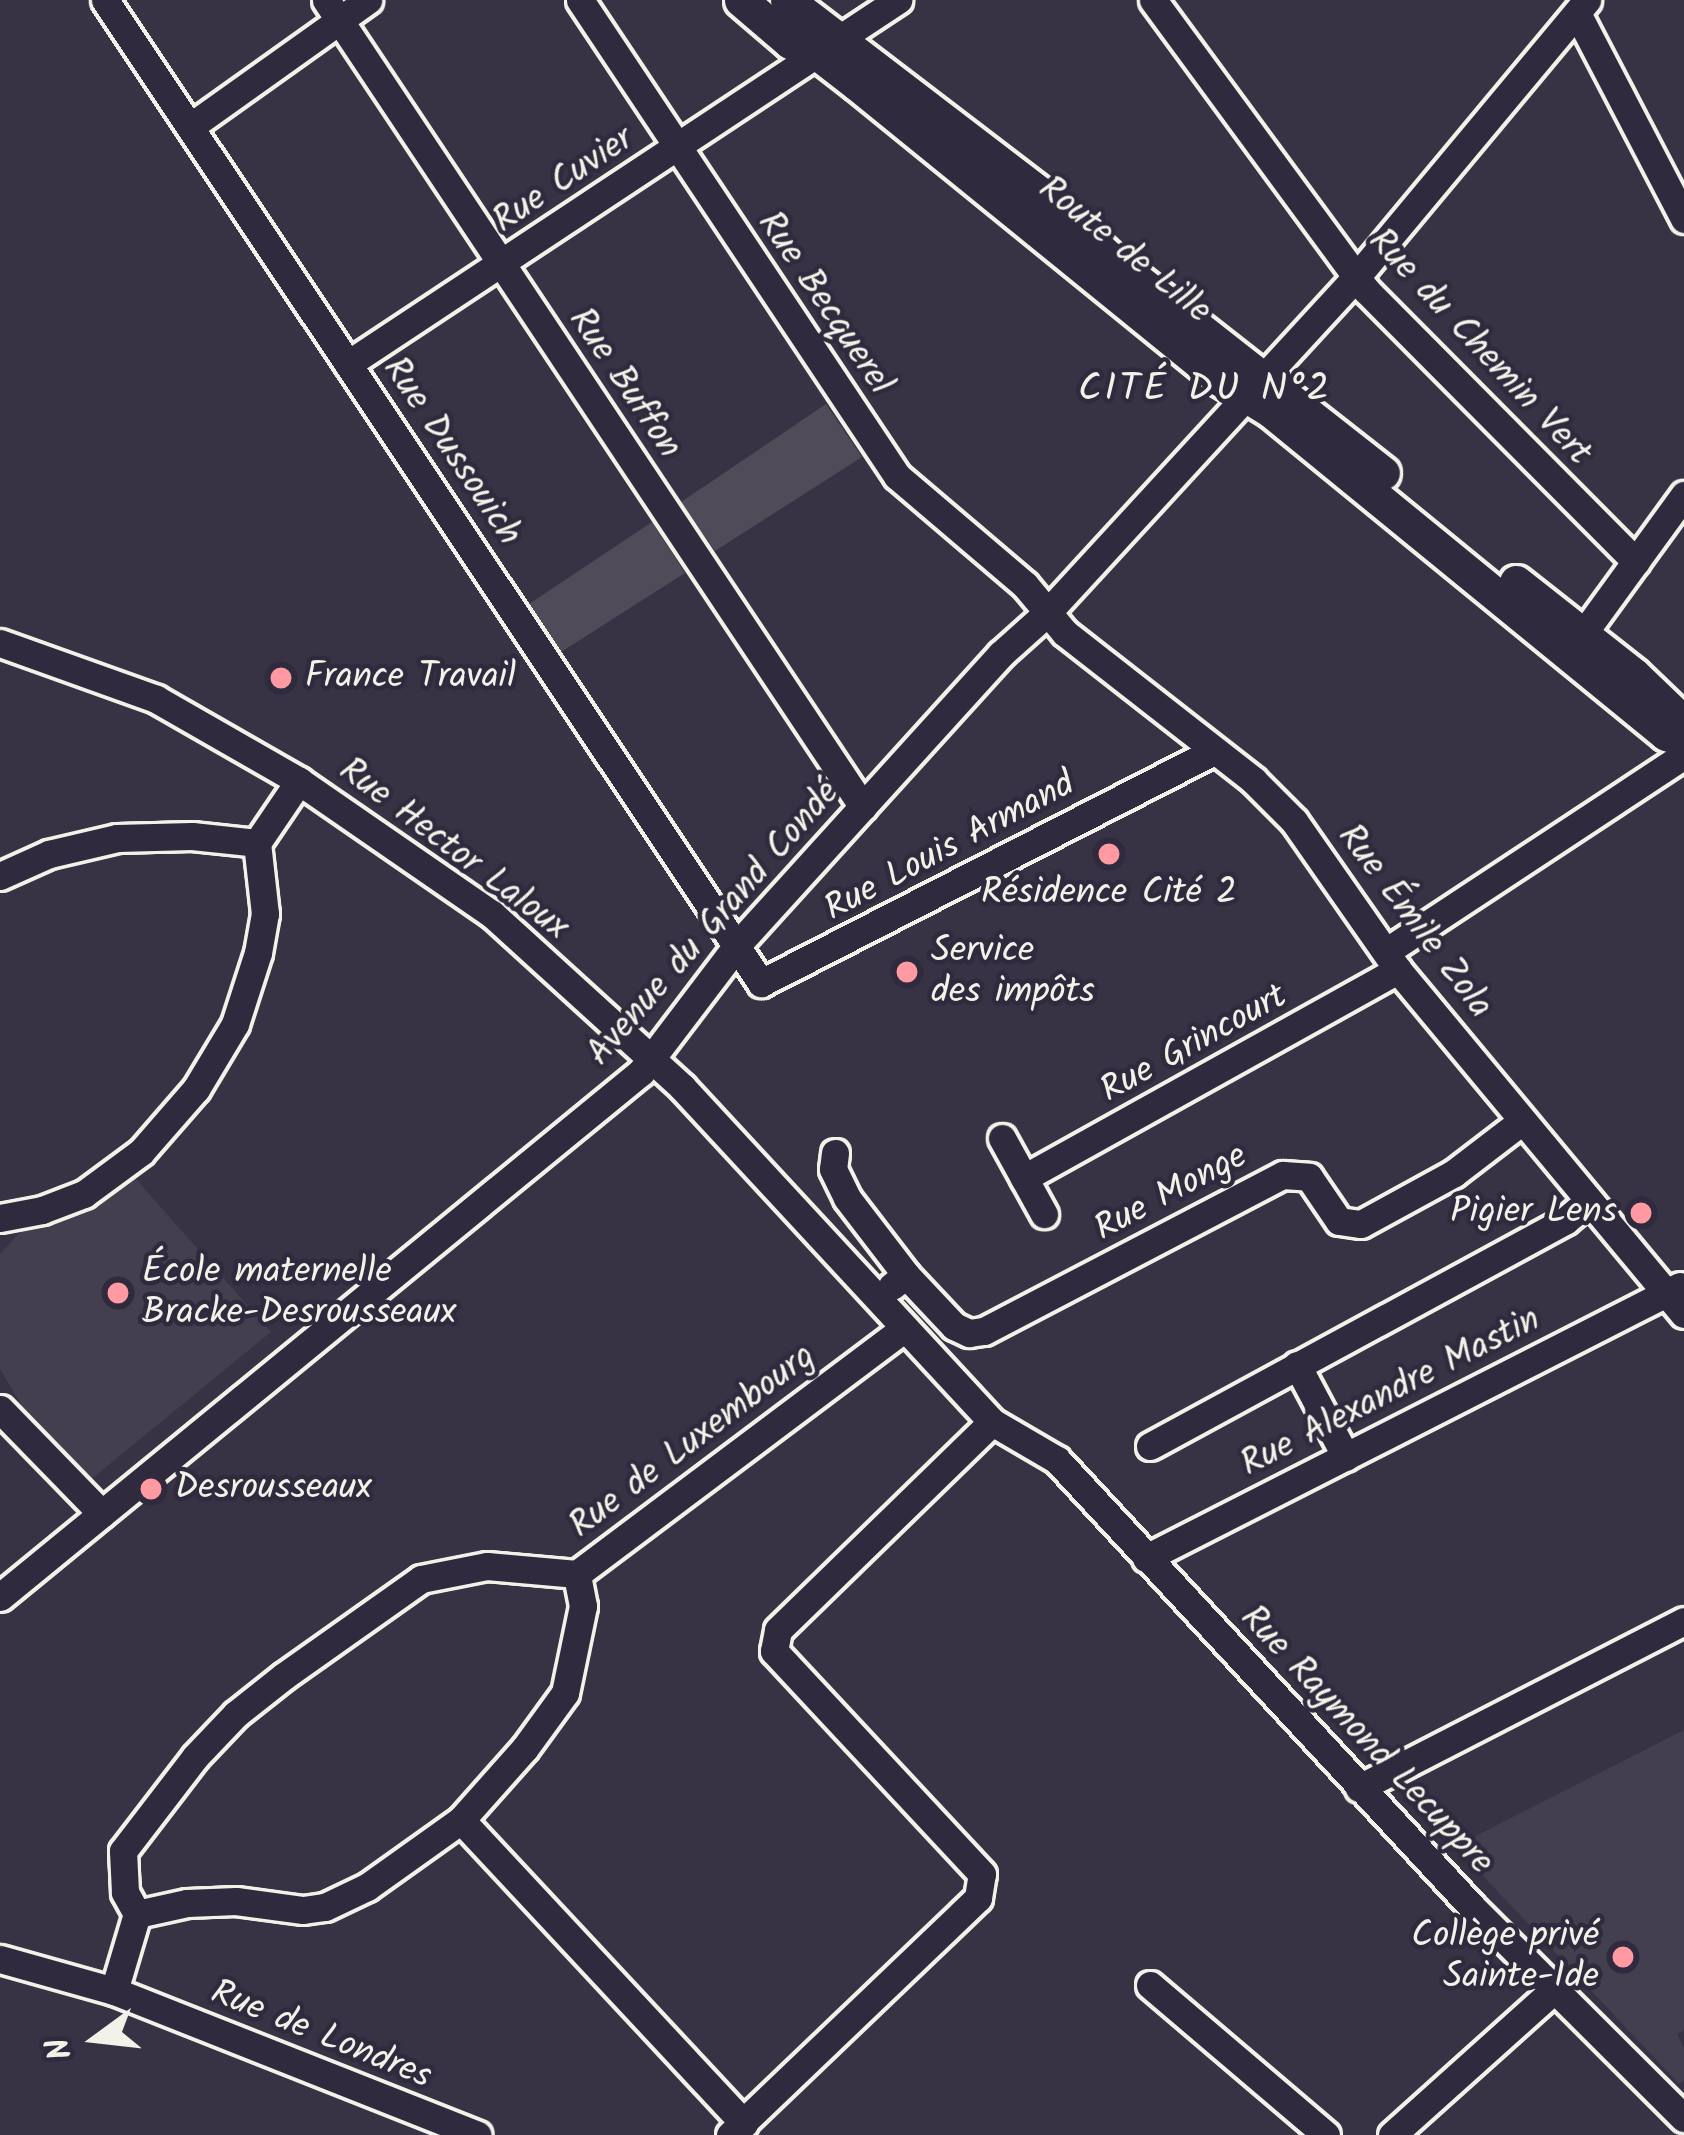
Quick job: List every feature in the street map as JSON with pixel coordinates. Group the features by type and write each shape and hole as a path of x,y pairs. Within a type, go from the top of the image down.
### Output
{"main road":[{"name":"Route de Lille","path":"741,0 790,42 827,46"},
{"name":"Route de Lille","path":"787,0 827,46 1221,380 1298,401 1583,634 1684,723"},
{"name":"Route de Lille","path":"1255,387 1666,734 1684,740"}],"street":[{"name":"Rue Dussouich","path":"105,0 737,944"},
{"path":"190,127 333,10 368,0"},
{"name":"Rue Becquerel","path":"580,0 898,476 1025,584 1048,612"},
{"name":"Rue Cuvier","path":"348,364 503,266 898,0"},
{"name":"Rue du Chemin Vert","path":"1153,0 1366,290 1636,562"},
{"path":"1582,8 1684,219"},
{"name":"Avenue du Grand Condé","path":"0,1597 653,1057 737,944 1001,653 1048,612 1358,274 1582,8"},
{"name":"Rue Buffon","path":"333,10 863,807"},
{"path":"1583,634 1684,495"},
{"name":"Rue Émile Zola","path":"1048,612 1065,633 1294,821 1392,960 1522,1121 1679,1297"},
{"name":"Rue Hector Laloux","path":"0,643 156,699 299,781 492,914 653,1057 992,1422"},
{"name":"Rue Louis Armand","path":"737,944 761,983 769,983 1214,751"},
{"name":"Rue Grincourt","path":"1024,1178 1392,960 1684,754"},
{"path":"0,1218 42,1210 84,1194 141,1152 196,1089 235,1024 258,953 265,914 257,843 299,781"},
{"path":"0,876 49,854 117,838 192,836 257,843"},
{"name":"Rue Monge","path":"907,1275 954,1326 969,1333 984,1331 1283,1175 1309,1177 1339,1221 1361,1224 1454,1172 1522,1121"},
{"path":"1002,1138 1044,1214"},
{"path":"835,1153 833,1169 848,1198 907,1275 877,1299"},
{"path":"1150,1446 1566,1220 1589,1201"},
{"name":"Rue Alexandre Mastin","path":"1146,1558 1346,1456 1679,1297"},
{"name":"Rue de Luxembourg","path":"137,1914 187,1903 236,1901 303,1910 326,1907 367,1887 461,1820 565,1693 583,1606 577,1574 902,1330"},
{"path":"1297,1365 1346,1456"},
{"path":"0,1409 102,1514"},
{"path":"461,1820 737,2129 978,1898 982,1874 774,1652 778,1630 992,1422"},
{"name":"Rue Raymond Lecuppre","path":"992,1422 1057,1460 1359,1788 1684,2118"},
{"path":"113,1991 137,1914 124,1892 123,1851 194,1757 236,1714 421,1579 487,1566 577,1574"},
{"path":"1359,1788 1684,1621"},
{"name":"Rue de Londres","path":"0,1959 113,1991 477,2135"},
{"path":"1150,1985 1326,2135"},
{"path":"1392,2135 1556,1988"}],"shaded area":[{"path":"826,404 862,457 715,551 681,502"},
{"path":"652,522 685,573 561,652 529,604"},
{"name":"École maternelle Bracke-Desrousseaux","path":"135,1178 271,1332 89,1481 38,1433 0,1369 0,1254 25,1227 82,1210"},
{"name":"Collège privé Sainte-Ide","path":"1684,1730 1684,2030 1677,2034 1684,2048 1684,2080 1679,2084 1471,1863 1450,1849"}],"place":[{"name":"France Travail","path":"281,678"},
{"name":"Résidence Cité 2","path":"1109,854"},
{"name":"Service des impôts","path":"907,972"},
{"name":"Pigier Lens","path":"1641,1213"},
{"name":"École maternelle Bracke-Desrousseaux","path":"118,1293"},
{"name":"Desrousseaux","path":"151,1489"},
{"name":"Collège privé Sainte-Ide","path":"1623,1957"}],"district":[{"name":"CITÉ DU N°2","path":"1205,390"}]}
